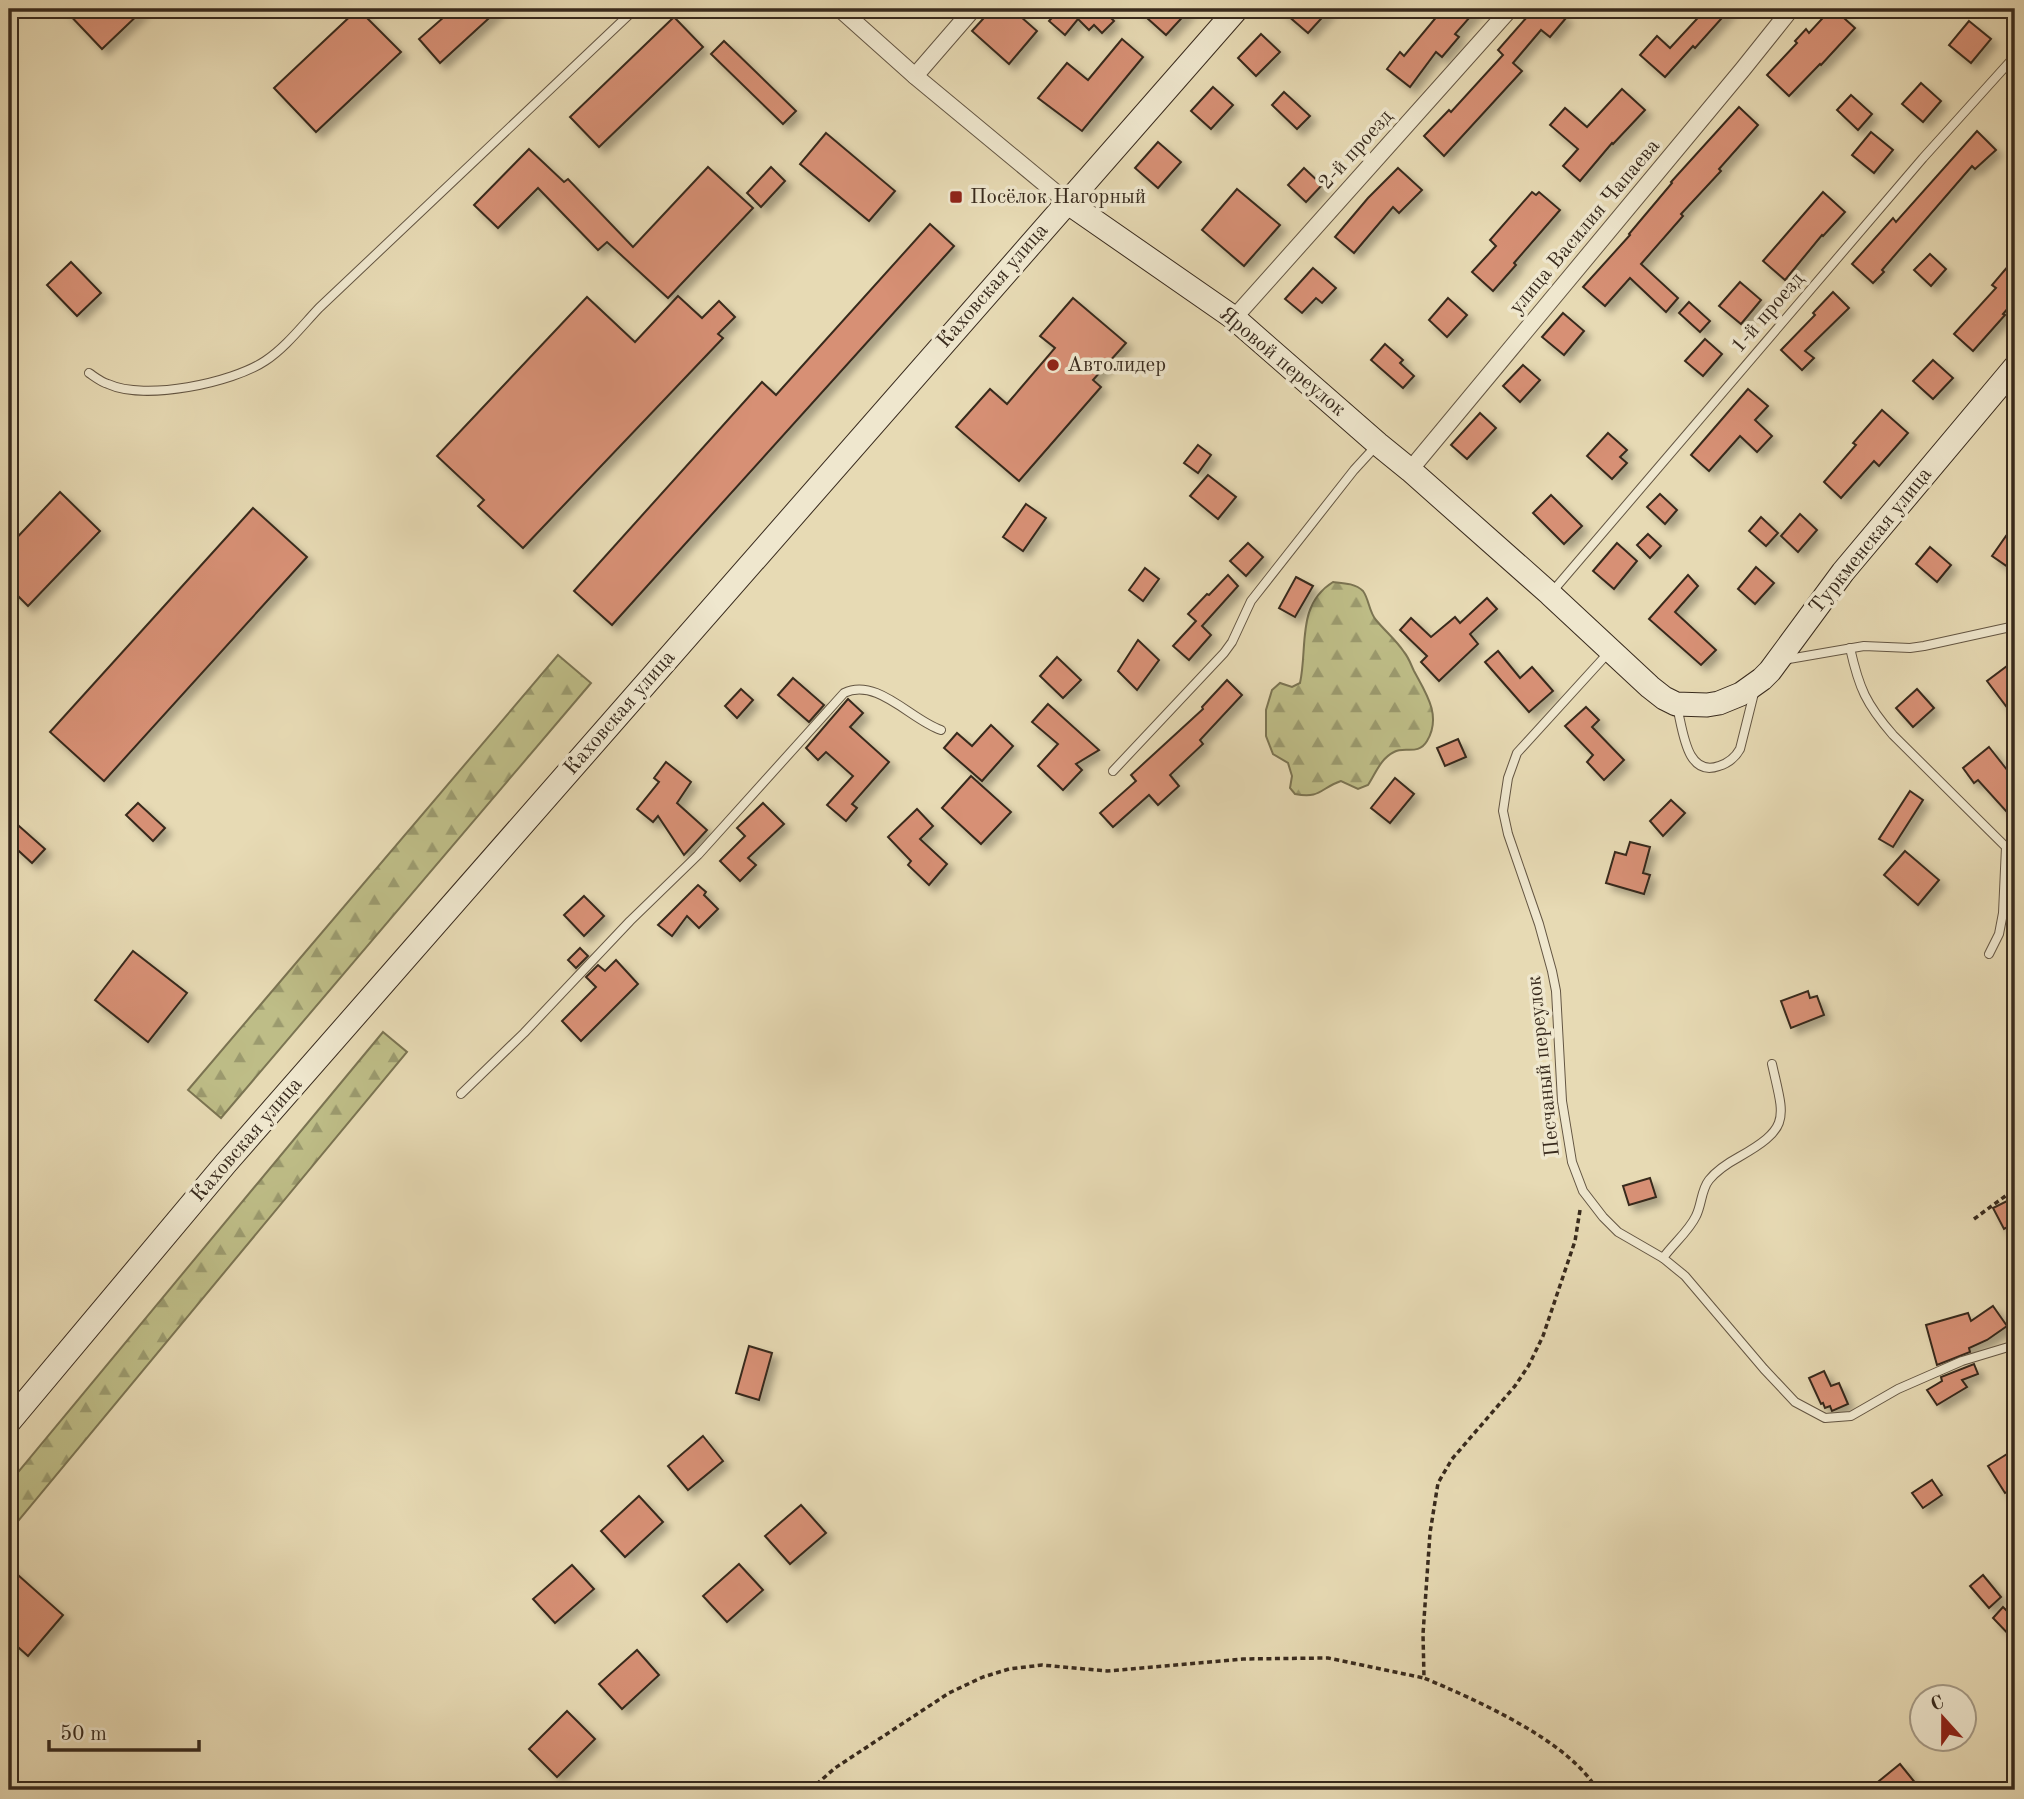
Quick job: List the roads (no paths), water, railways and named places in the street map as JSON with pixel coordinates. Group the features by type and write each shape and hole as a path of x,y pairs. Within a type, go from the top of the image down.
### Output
{"main road":[{"name":"Каховская улица","path":"9,1422 244,1142 1237,9"},
{"name":"Яровой переулок","path":"1067,202 1234,318 1550,594 1650,687 1676,704"},
{"name":"Туркменская улица","path":"1676,704 1719,703 1741,694 1770,671 1843,572 2015,368"}],"street":[{"name":"Яровой переулок","path":"839,9 1067,202"},
{"path":"915,76 973,9"},
{"name":"2-й проезд","path":"1234,318 1510,9"},
{"name":"улица Василия Чапаева","path":"1410,470 1791,9"}],"lane":[{"path":"89,373 109,385 147,391 196,386 229,379 266,361 635,9"},
{"name":"1-й проезд","path":"1550,594 1923,158 2015,56"},
{"path":"1113,771 1224,653 1251,601 1354,470 1378,444"},
{"path":"1777,662 1875,645 1910,648 2015,625"},
{"path":"1850,648 1861,691 1877,717 2006,846 2003,913 1999,934 1989,954"},
{"name":"Песчаный переулок","path":"1612,650 1517,753 1508,778 1503,811 1552,971 1556,991 1562,1101 1572,1162 1583,1191 1618,1232 1663,1258 1685,1276 1795,1402 1825,1418 1851,1416 1898,1389 1962,1361 2015,1345"},
{"path":"1676,704 1686,744 1695,764 1704,769 1712,768 1728,762 1740,749 1756,684"},
{"path":"461,1094 698,855 844,693 859,689 874,692 942,730"},
{"path":"1663,1258 1695,1219 1709,1180 1730,1162 1755,1148 1779,1125 1781,1105 1772,1064"}],"place":[{"name":"Посёлок Нагорный","path":"956,197"},
{"name":"Автолидер","path":"1053,365"}]}
